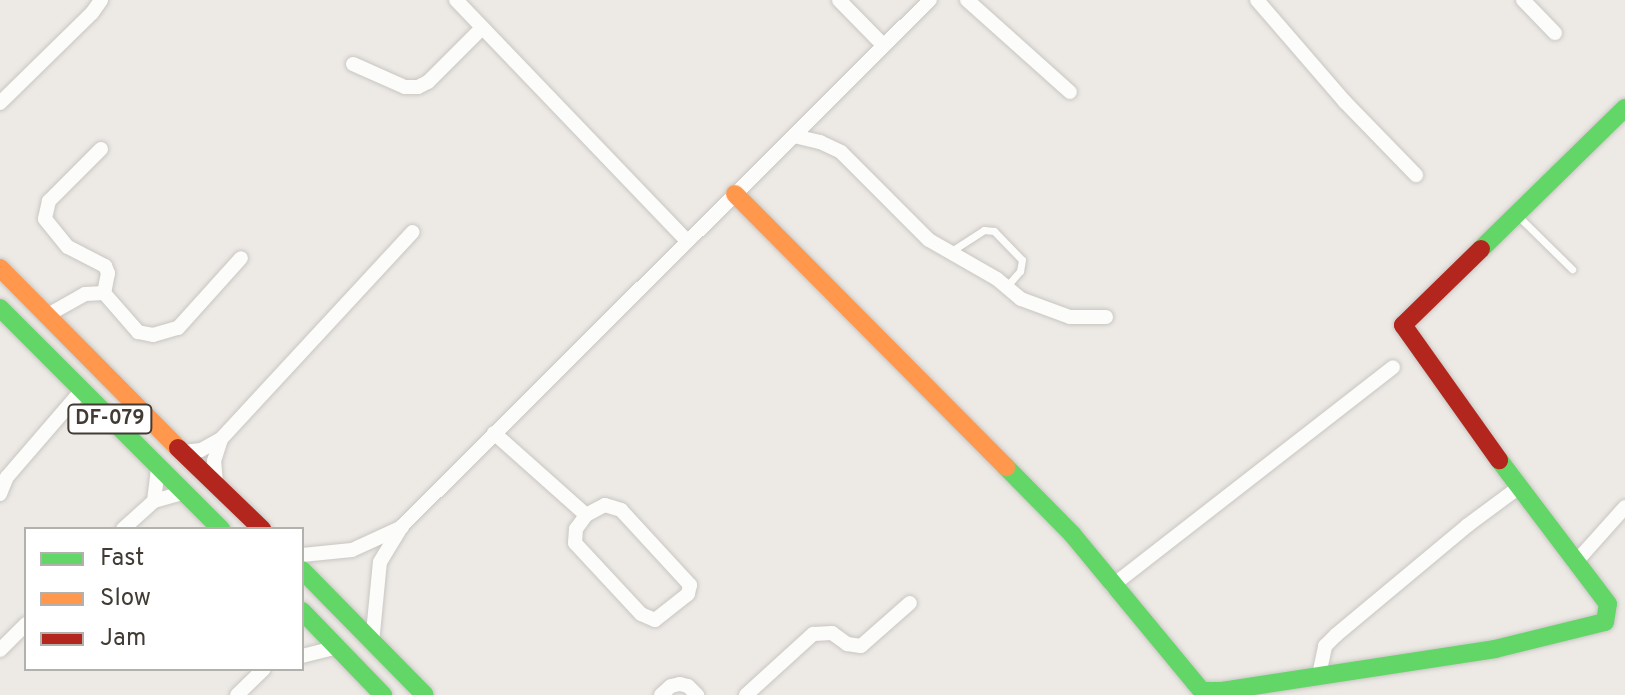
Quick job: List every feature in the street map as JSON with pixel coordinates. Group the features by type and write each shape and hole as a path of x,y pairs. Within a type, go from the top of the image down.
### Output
{"street":[{"path":"0,103 92,13 101,0"},
{"path":"456,0 686,240"},
{"path":"839,0 883,45"},
{"path":"372,643 380,562 402,526 930,0"},
{"path":"1257,0 1334,91 1416,175"},
{"path":"1523,0 1555,33"},
{"path":"971,1 1070,92"},
{"path":"353,64 405,87 418,87 428,82 482,28"},
{"path":"735,194 1064,526 1202,691 1221,691 1495,649 1602,625 1609,615 1608,604 1518,488 1403,325 1406,318 1625,108"},
{"path":"794,136 820,142 841,152 929,240 1021,299 1055,313 1106,317"},
{"path":"101,149 49,201 45,219 68,247 105,266 108,273 104,293"},
{"path":"184,452 201,450 221,439 413,232"},
{"path":"104,293 138,332 167,334 178,328 241,258"},
{"name":"DF-079","path":"2,273 98,371 260,527"},
{"path":"46,316 85,294 104,293"},
{"name":"DF-079","path":"0,308 219,527"},
{"path":"1112,586 1393,367"},
{"path":"0,494 7,477 82,390"},
{"path":"494,433 586,515"},
{"path":"216,483 214,461 221,439"},
{"path":"154,501 158,467"},
{"path":"1319,675 1325,646 1336,635 1468,525 1518,488"},
{"path":"125,527 154,501 185,492"},
{"path":"605,505 621,510 686,576 690,585 688,594 655,620 641,614 575,543 576,529 586,515 605,505"},
{"path":"1575,563 1625,507"},
{"path":"304,555 352,550 402,526"},
{"path":"304,572 425,695"},
{"path":"746,695 813,634 832,633 847,644 861,646 910,603"},
{"path":"304,613 383,695"},
{"path":"0,650 24,626"},
{"path":"304,655 337,647"},
{"path":"237,695 262,671"},
{"path":"661,695 671,686 680,684 688,686 697,695"}],"lane":[{"path":"1517,214 1572,269"},
{"path":"948,253 984,230 994,231 1022,260 1020,271 1006,288"}],"traffic: fast":[{"path":"1481,249 1625,108"},
{"path":"0,308 219,527"},
{"path":"1006,467 1072,534 1202,691 1221,691 1495,649 1605,622 1608,604 1499,460"},
{"path":"304,572 425,695"},
{"path":"304,613 383,695"}],"traffic: slow":[{"path":"735,194 1006,467"},
{"path":"0,268 178,448"}],"traffic: jam":[{"path":"1481,249 1403,325 1499,460"},
{"path":"178,448 260,527"}]}
